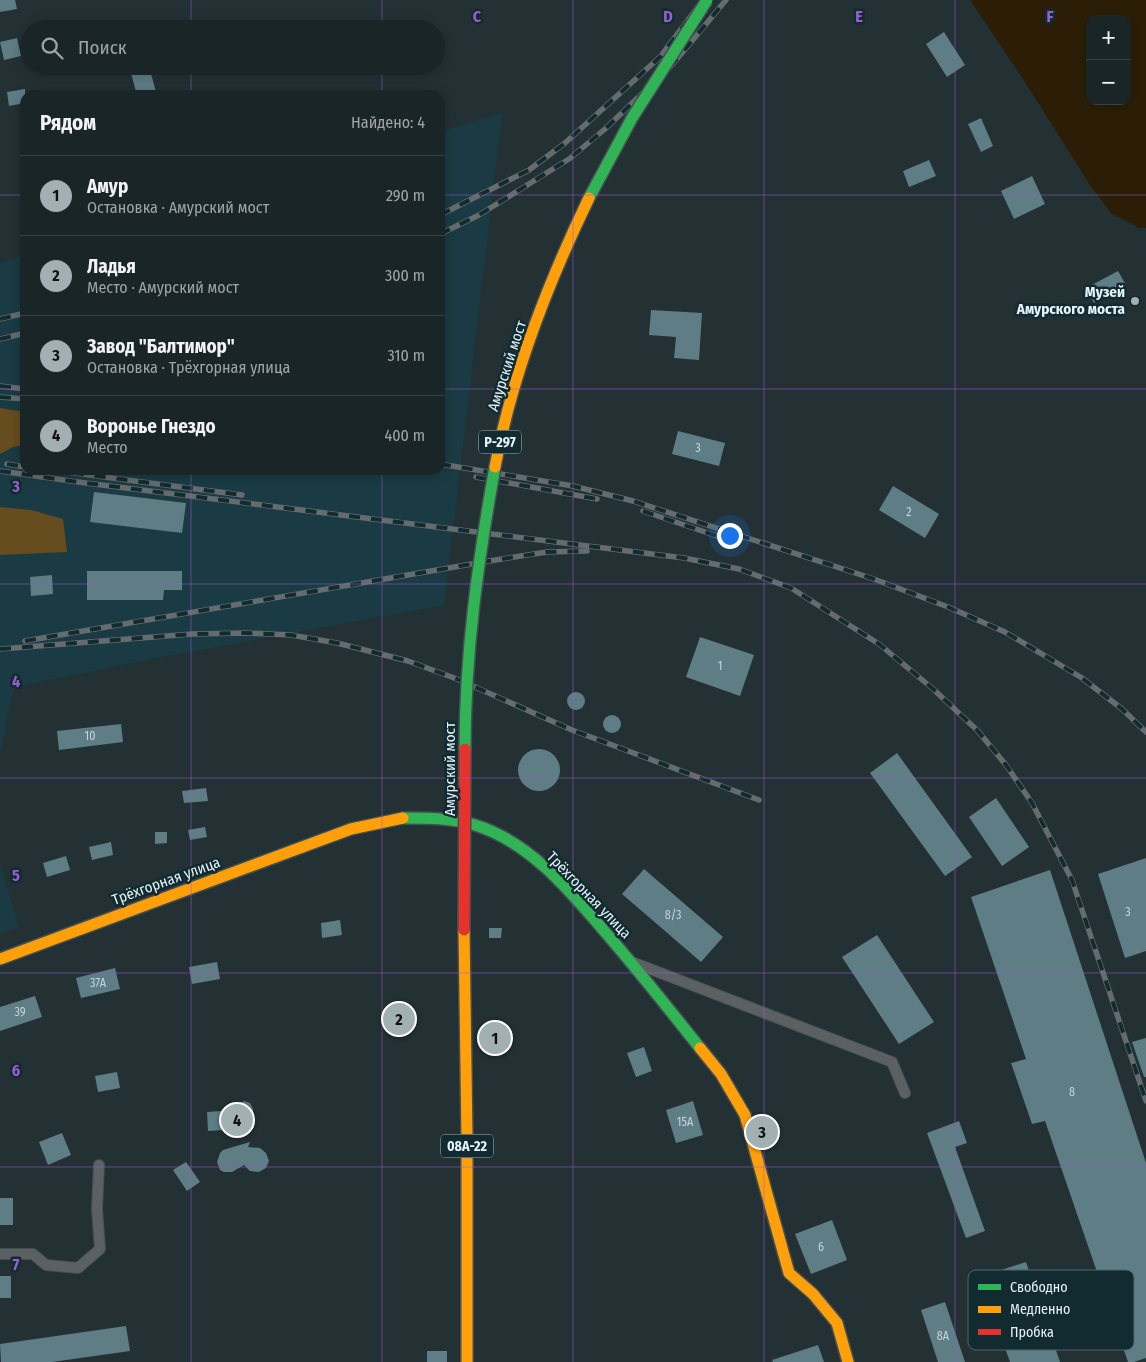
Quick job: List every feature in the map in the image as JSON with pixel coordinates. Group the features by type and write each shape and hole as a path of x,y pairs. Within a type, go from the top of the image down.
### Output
{"main road":[{"name":"Амурский мост","path":"464,930 465,706 476,587 485,522 502,430 524,358 552,280 588,200 632,118 707,0"},
{"name":"Трёхгорная улица","path":"0,959 351,830 400,818 443,818 476,824 506,839 540,862 581,904 631,962 721,1074 745,1115 789,1273 813,1294 837,1323 848,1362"},
{"name":"08А-22","path":"464,930 467,1138 466,1362"}],"street":[{"path":"631,962 892,1062 905,1093"},
{"path":"0,1254 33,1254 46,1265 78,1268 100,1249 97,1209 99,1165"}],"shaded area":[{"path":"970,0 1146,0 1146,228 1139,228 1111,213 1092,188"},
{"path":"502,113 444,605 168,656 14,687 0,754 0,263 20,257 20,475 445,475 445,130"},
{"path":"0,408 20,411 20,446 13,447 0,454"},
{"path":"0,507 31,510 63,519 67,552 0,555"},
{"path":"0,863 19,927 0,934"}],"building":[{"path":"0,0 15,0 17,9 0,12"},
{"path":"944,32 965,65 947,77 926,44"},
{"path":"17,38 20,56 4,60 0,42"},
{"path":"131,75 151,75 155,90 136,90"},
{"path":"25,89 20,90 20,104 9,106 7,92"},
{"path":"981,118 993,146 981,152 968,124"},
{"path":"929,160 936,176 909,187 903,171"},
{"path":"1032,176 1045,204 1014,219 1001,191"},
{"path":"1118,271 1126,285 1094,303 1086,288"},
{"path":"651,310 702,313 699,360 674,358 676,337 649,335"},
{"path":"678,431 725,443 719,466 672,454"},
{"path":"893,486 939,514 925,538 879,510"},
{"path":"94,492 186,503 182,533 90,522"},
{"path":"87,571 182,571 182,590 164,590 163,600 87,600"},
{"path":"52,575 53,594 31,596 30,577"},
{"path":"700,637 754,655 740,696 686,677"},
{"path":"572,692 580,692 585,697 583,708 572,710 567,705 567,697"},
{"path":"612,715 618,718 621,724 618,730 612,733 606,730 603,724 606,718"},
{"path":"121,724 123,742 59,750 57,731"},
{"path":"535,749 543,749 554,755 560,770 554,785 543,791 535,791 524,785 518,774 518,766 524,755"},
{"path":"897,753 972,857 945,876 870,773"},
{"path":"206,788 208,801 184,803 182,791"},
{"path":"996,798 1029,847 1002,866 969,817"},
{"path":"205,827 207,837 190,840 188,830"},
{"path":"155,832 167,832 167,843 155,844"},
{"path":"111,842 113,855 92,860 89,847"},
{"path":"66,856 70,870 47,877 43,863"},
{"path":"1146,858 1146,951 1125,958 1098,874"},
{"path":"644,869 723,937 701,962 622,894"},
{"path":"1050,870 1146,1163 1146,1358 1128,1362 1124,1350 1134,1350 1134,1270 1096,1270 1045,1121 1032,1124 1011,1063 1026,1059 971,897"},
{"path":"340,920 342,935 322,938 321,923"},
{"path":"489,928 502,928 501,938 489,938"},
{"path":"877,935 934,1022 899,1044 842,957"},
{"path":"217,962 220,979 192,984 189,967"},
{"path":"115,968 120,989 81,998 76,978"},
{"path":"35,996 42,1017 0,1031 0,1007"},
{"path":"1146,1038 1146,1077 1144,1077 1132,1042"},
{"path":"644,1047 652,1071 636,1077 627,1053"},
{"path":"117,1072 120,1088 98,1092 95,1076"},
{"path":"244,1101 250,1103 253,1109 254,1128 208,1131 207,1112 236,1110 238,1104"},
{"path":"693,1101 703,1135 676,1143 666,1110"},
{"path":"959,1121 967,1143 955,1147 985,1231 966,1238 927,1133"},
{"path":"62,1133 71,1155 48,1165 39,1142"},
{"path":"250,1142 248,1147 260,1148 266,1153 269,1161 266,1168 259,1172 250,1171 244,1165 232,1172 220,1170 217,1162 223,1150"},
{"path":"186,1162 200,1182 187,1191 173,1170"},
{"path":"0,1198 13,1198 13,1225 0,1225"},
{"path":"832,1220 847,1260 811,1274 795,1234"},
{"path":"1026,1262 1029,1270 1001,1270"},
{"path":"0,1276 11,1276 11,1298 0,1298"},
{"path":"945,1302 965,1362 938,1362 921,1310"},
{"path":"126,1326 130,1351 52,1362 1,1362 0,1344"},
{"path":"818,1345 824,1362 773,1362 772,1360"},
{"path":"1006,1350 1056,1350 1060,1362 1010,1362"},
{"path":"427,1351 447,1351 447,1362 427,1362"}],"railway":[{"path":"445,212 529,170 565,143 661,56 703,0"},
{"path":"445,232 479,215 569,159 605,129 672,65 726,0"},
{"path":"0,319 20,314"},
{"path":"0,339 20,334"},
{"path":"0,386 20,388"},
{"path":"0,397 20,399"},
{"path":"7,464 20,466"},
{"path":"445,465 573,486 633,501 874,579 948,607 1005,632 1082,678 1122,709 1146,732"},
{"path":"0,471 20,474"},
{"path":"28,475 684,558 739,569 791,588 879,644 932,688 977,730 1006,765 1032,803 1072,880 1146,1101"},
{"path":"89,475 242,495"},
{"path":"476,477 597,499"},
{"path":"643,511 714,535 736,540"},
{"path":"25,641 489,561 547,552 587,551"},
{"path":"0,649 192,634 246,633 291,635 337,643 408,661 457,679 572,730 759,800"}],"traffic: fast":[{"path":"589,198 632,118 707,0"},
{"path":"465,749 470,643 483,537 495,467"},
{"path":"403,818 431,818 475,825 514,843 531,856 548,870 578,901 630,961 700,1048"}],"traffic: slow":[{"path":"495,467 502,432 521,363 559,263 589,198"},
{"path":"0,959 351,829 403,818"},
{"path":"464,930 467,1138 467,1362"},
{"path":"700,1048 721,1074 745,1115 789,1273 813,1294 837,1323 848,1362"}],"traffic: jam":[{"path":"464,930 465,749"}],"place":[{"name":"Музей Амурского моста","path":"1135,301"},
{"name":"Ладья","path":"399,1019"},
{"name":"Амур","path":"495,1038"},
{"name":"Воронье Гнездо","path":"237,1120"},
{"name":"Завод \"Балтимор\"","path":"762,1132"}]}
